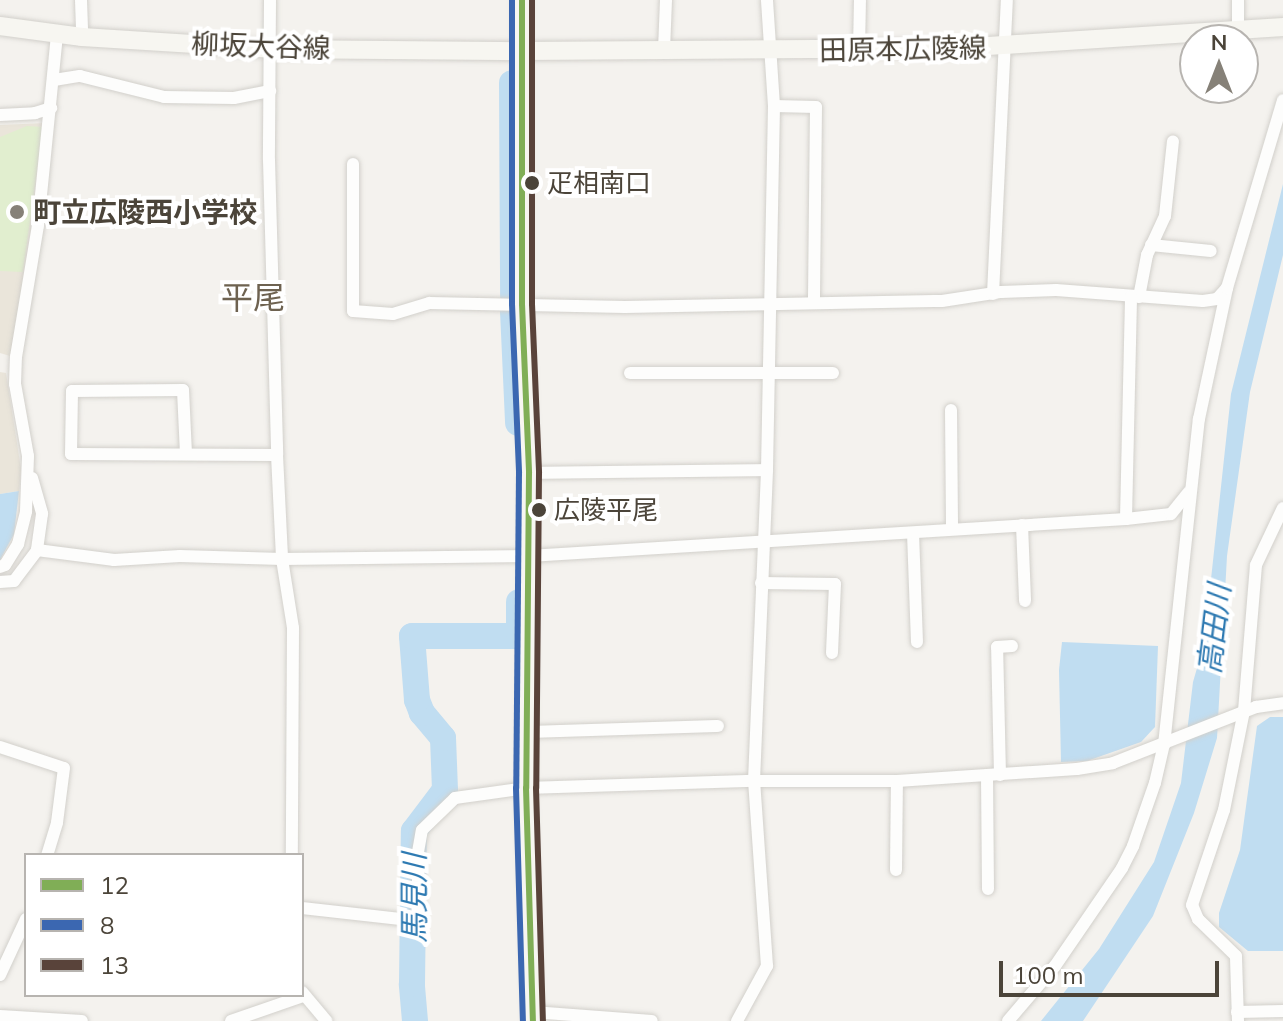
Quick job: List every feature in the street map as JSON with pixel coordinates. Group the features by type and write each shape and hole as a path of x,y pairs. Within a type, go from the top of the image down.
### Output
{"main road":[{"path":"522,0 515,304 529,473 520,556 533,1016"},
{"name":"柳坂大谷線","path":"0,26 82,37 271,49 522,51"},
{"name":"田原本広陵線","path":"1259,29 1283,27"},
{"name":"田原本広陵線","path":"522,51 1005,47 1179,34"}],"street":[{"path":"81,0 82,37"},
{"path":"270,0 277,455 282,559 293,628 292,853"},
{"path":"664,50 666,0"},
{"path":"737,1021 767,966 754,781 765,540 774,106 767,0"},
{"path":"859,50 860,0"},
{"path":"993,294 1007,0"},
{"path":"1238,0 1238,24"},
{"path":"0,582 14,581 37,550 42,514 28,464 15,384 16,357 38,225 57,34"},
{"path":"54,80 80,76 164,97 234,98 270,91"},
{"path":"1008,1021 1055,966 1122,868 1144,819 1164,745 1199,419 1227,288 1283,100"},
{"path":"774,106 816,107 814,303"},
{"path":"0,115 35,113 51,108"},
{"path":"1126,519 1135,296 1151,245 1165,216 1173,141"},
{"path":"353,164 353,311 393,314 429,303 625,307 942,301 1056,290 1203,301 1217,299 1227,288"},
{"path":"1151,245 1211,251"},
{"path":"630,373 833,373"},
{"path":"186,454 183,390 72,391 71,454 277,455"},
{"path":"951,410 952,528"},
{"path":"0,567 5,565 18,544 26,511 28,464"},
{"path":"529,473 767,470"},
{"path":"37,550 114,560 180,556 282,559 520,556 1126,519 1171,514 1189,492"},
{"path":"1282,516 1256,565 1239,714 1224,810 1192,905 1198,919 1236,956 1238,1017 1283,1011"},
{"path":"1022,525 1025,601"},
{"path":"913,533 917,642"},
{"path":"761,583 835,584 832,653"},
{"path":"988,889 997,647 1012,646"},
{"path":"304,908 413,920 422,830 431,817 455,798 526,788 754,781 897,781 1113,763 1239,714 1283,703"},
{"path":"527,732 718,726"},
{"path":"0,747 64,768 57,823 48,853"},
{"path":"896,870 897,781"},
{"path":"0,975 24,923"},
{"path":"304,996 326,1021"},
{"path":"231,1021 294,997"},
{"path":"0,1016 82,1021"},
{"path":"533,1016 652,1021"}],"shaded area":[{"name":"町立広陵西小学校","path":"46,123 10,356 0,353 0,125"},
{"path":"0,372 6,373 21,469 19,491 0,494"}],"green space":[{"name":"町立広陵西小学校","path":"27,126 43,127 23,272 0,271 0,137"}],"water":[{"name":"高田川","path":"1283,184 1283,255 1250,392 1227,556 1217,738 1194,813 1153,916 1083,1021 1041,1021 1099,949 1154,862 1181,783 1193,682 1204,644 1231,394"},
{"path":"19,491 14,534 0,560 0,494"},
{"path":"1062,642 1158,646 1155,727 1141,742 1087,761 1061,762 1059,670"},
{"path":"1270,717 1283,717 1283,951 1248,951 1219,927 1219,913 1240,850 1257,726"}],"waterway":[{"name":"馬見川","path":"512,83 513,311 518,423"},
{"name":"馬見川","path":"415,1021 412,984 414,831 445,790 443,738 422,713 417,700 412,636 519,636 519,602"}],"transit line":[{"name":"8","path":"512,0 512,304 519,473 516,788 523,1021"},
{"name":"12","path":"522,0 522,304 529,473 526,788 533,1021"},
{"name":"13","path":"532,0 532,304 539,473 536,788 543,1021"}],"place":[{"name":"疋相南口","path":"532,183"},
{"name":"町立広陵西小学校","path":"17,212"},
{"name":"広陵平尾","path":"539,510"}],"district":[{"name":"平尾","path":"253,297"}]}
